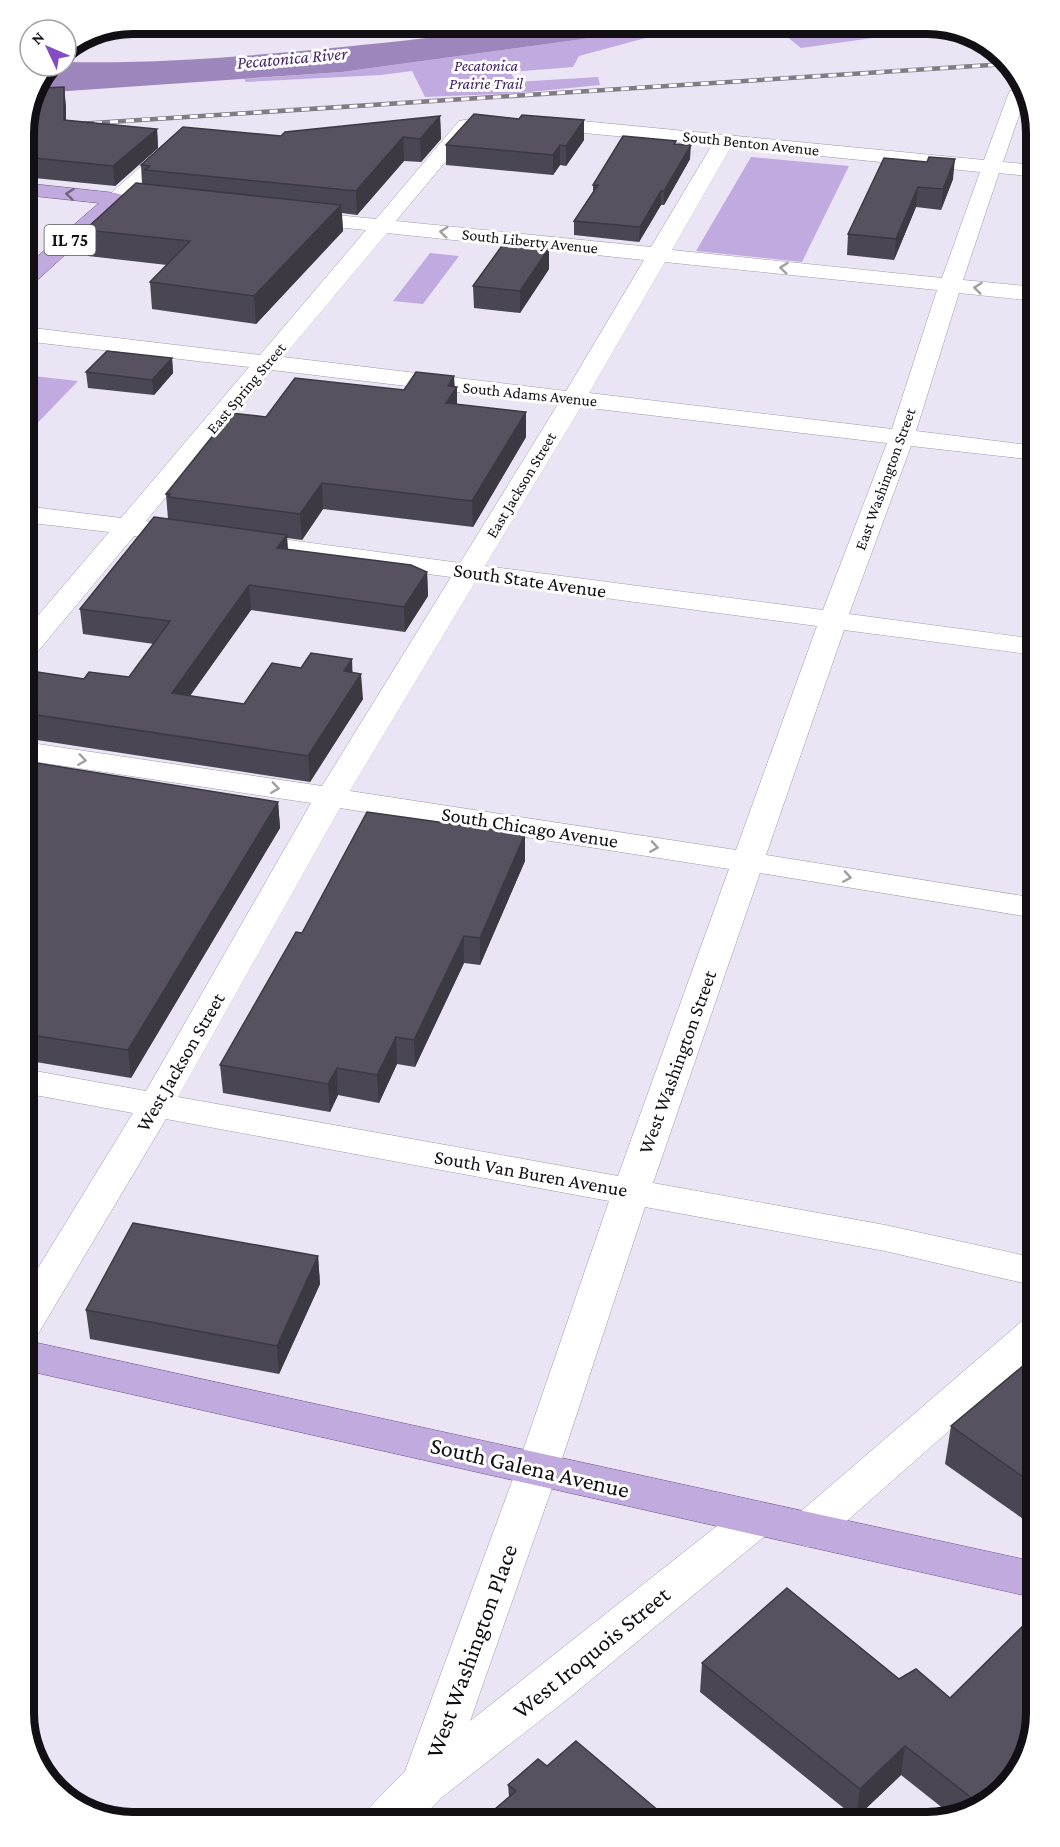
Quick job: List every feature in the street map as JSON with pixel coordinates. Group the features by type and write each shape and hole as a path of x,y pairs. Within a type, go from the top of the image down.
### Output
{"main road":[{"name":"IL 75","path":"35,190 116,199"},
{"name":"IL 75","path":"35,270 116,199"},
{"name":"South Galena Avenue","path":"34,1357 1025,1578"}],"street":[{"name":"East Washington Street","path":"749,861 833,621 902,437 950,285 1017,95"},
{"name":"South Benton Avenue","path":"522,122 1025,170"},
{"name":"East Spring Street","path":"35,637 466,125 500,123"},
{"name":"East Jackson Street","path":"331,796 574,399 725,140"},
{"path":"116,199 179,143"},
{"path":"116,199 139,201"},
{"name":"South Liberty Avenue","path":"276,215 1025,293"},
{"name":"South Adams Avenue","path":"35,335 1025,452"},
{"path":"35,515 165,532"},
{"name":"South State Avenue","path":"224,540 1025,646"},
{"name":"South Chicago Avenue","path":"35,753 331,796 1025,906"},
{"name":"West Jackson Street","path":"34,1307 156,1105 331,796"},
{"name":"West Washington Street","path":"538,1468 631,1191 749,861"},
{"name":"South Van Buren Avenue","path":"34,1083 885,1238 1025,1270"},
{"path":"808,1530 1025,1341"},
{"name":"West Washington Place","path":"396,1812 424,1783 538,1468"},
{"name":"West Iroquois Street","path":"424,1783 553,1684 756,1519"}],"green space":[{"name":"Pecatonica Prairie Trail","path":"616,35 658,35 579,56 573,67 511,72 515,82 598,77 600,85 519,93 425,97 412,71 381,75 246,82 244,79 342,72"},
{"name":"Pecatonica Prairie Trail","path":"784,35 936,35 873,38 801,48"},
{"path":"751,157 849,166 802,262 696,251"},
{"path":"430,253 459,256 423,304 393,301"},
{"path":"35,376 78,381 35,426"}],"water":[{"name":"Pecatonica River","path":"455,34 616,35 342,72 44,93 52,78 78,78 78,62 170,61 343,47"}],"building":[{"path":"64,87 64,120 157,129 113,166 35,158 35,122 38,120 38,109 46,88"},
{"path":"474,114 519,119 522,115 584,120 566,146 560,145 553,155 446,145"},
{"path":"440,116 420,139 403,137 356,191 145,170 150,166 141,165 183,127 281,136 285,132"},
{"path":"623,136 676,141 674,144 691,145 640,227 574,221 598,185 593,185"},
{"path":"929,157 955,159 943,189 918,187 896,239 848,234 884,158 927,162"},
{"path":"136,183 341,205 254,296 150,282 190,241 85,230"},
{"path":"504,243 549,248 520,291 473,286"},
{"path":"107,351 172,358 152,380 86,372"},
{"path":"416,372 454,376 448,386 457,387 446,403 526,412 472,501 322,483 300,514 168,497 170,494 166,494 231,413 266,417 295,378 404,390"},
{"path":"154,517 287,535 277,548 411,565 427,572 404,607 249,585 172,693 244,704 272,663 301,668 311,653 352,659 344,671 361,674 308,756 35,715 35,672 84,679 89,672 129,677 170,621 80,609"},
{"path":"35,763 278,802 128,1050 34,1036"},
{"path":"367,812 525,834 480,938 464,936 414,1040 396,1037 377,1075 337,1068 328,1084 220,1065 296,932 302,933"},
{"path":"133,1223 318,1256 277,1346 86,1310"},
{"path":"1025,1364 1025,1478 951,1426"},
{"path":"787,1588 899,1679 916,1669 950,1698 1025,1624 1025,1726 1018,1751 1009,1768 992,1788 974,1800 905,1746 860,1789 702,1663"},
{"path":"576,1741 660,1812 492,1812 516,1791 508,1785 538,1759 547,1766"}],"railway":[{"path":"78,124 998,65"},
{"path":"35,127 45,126"}]}
